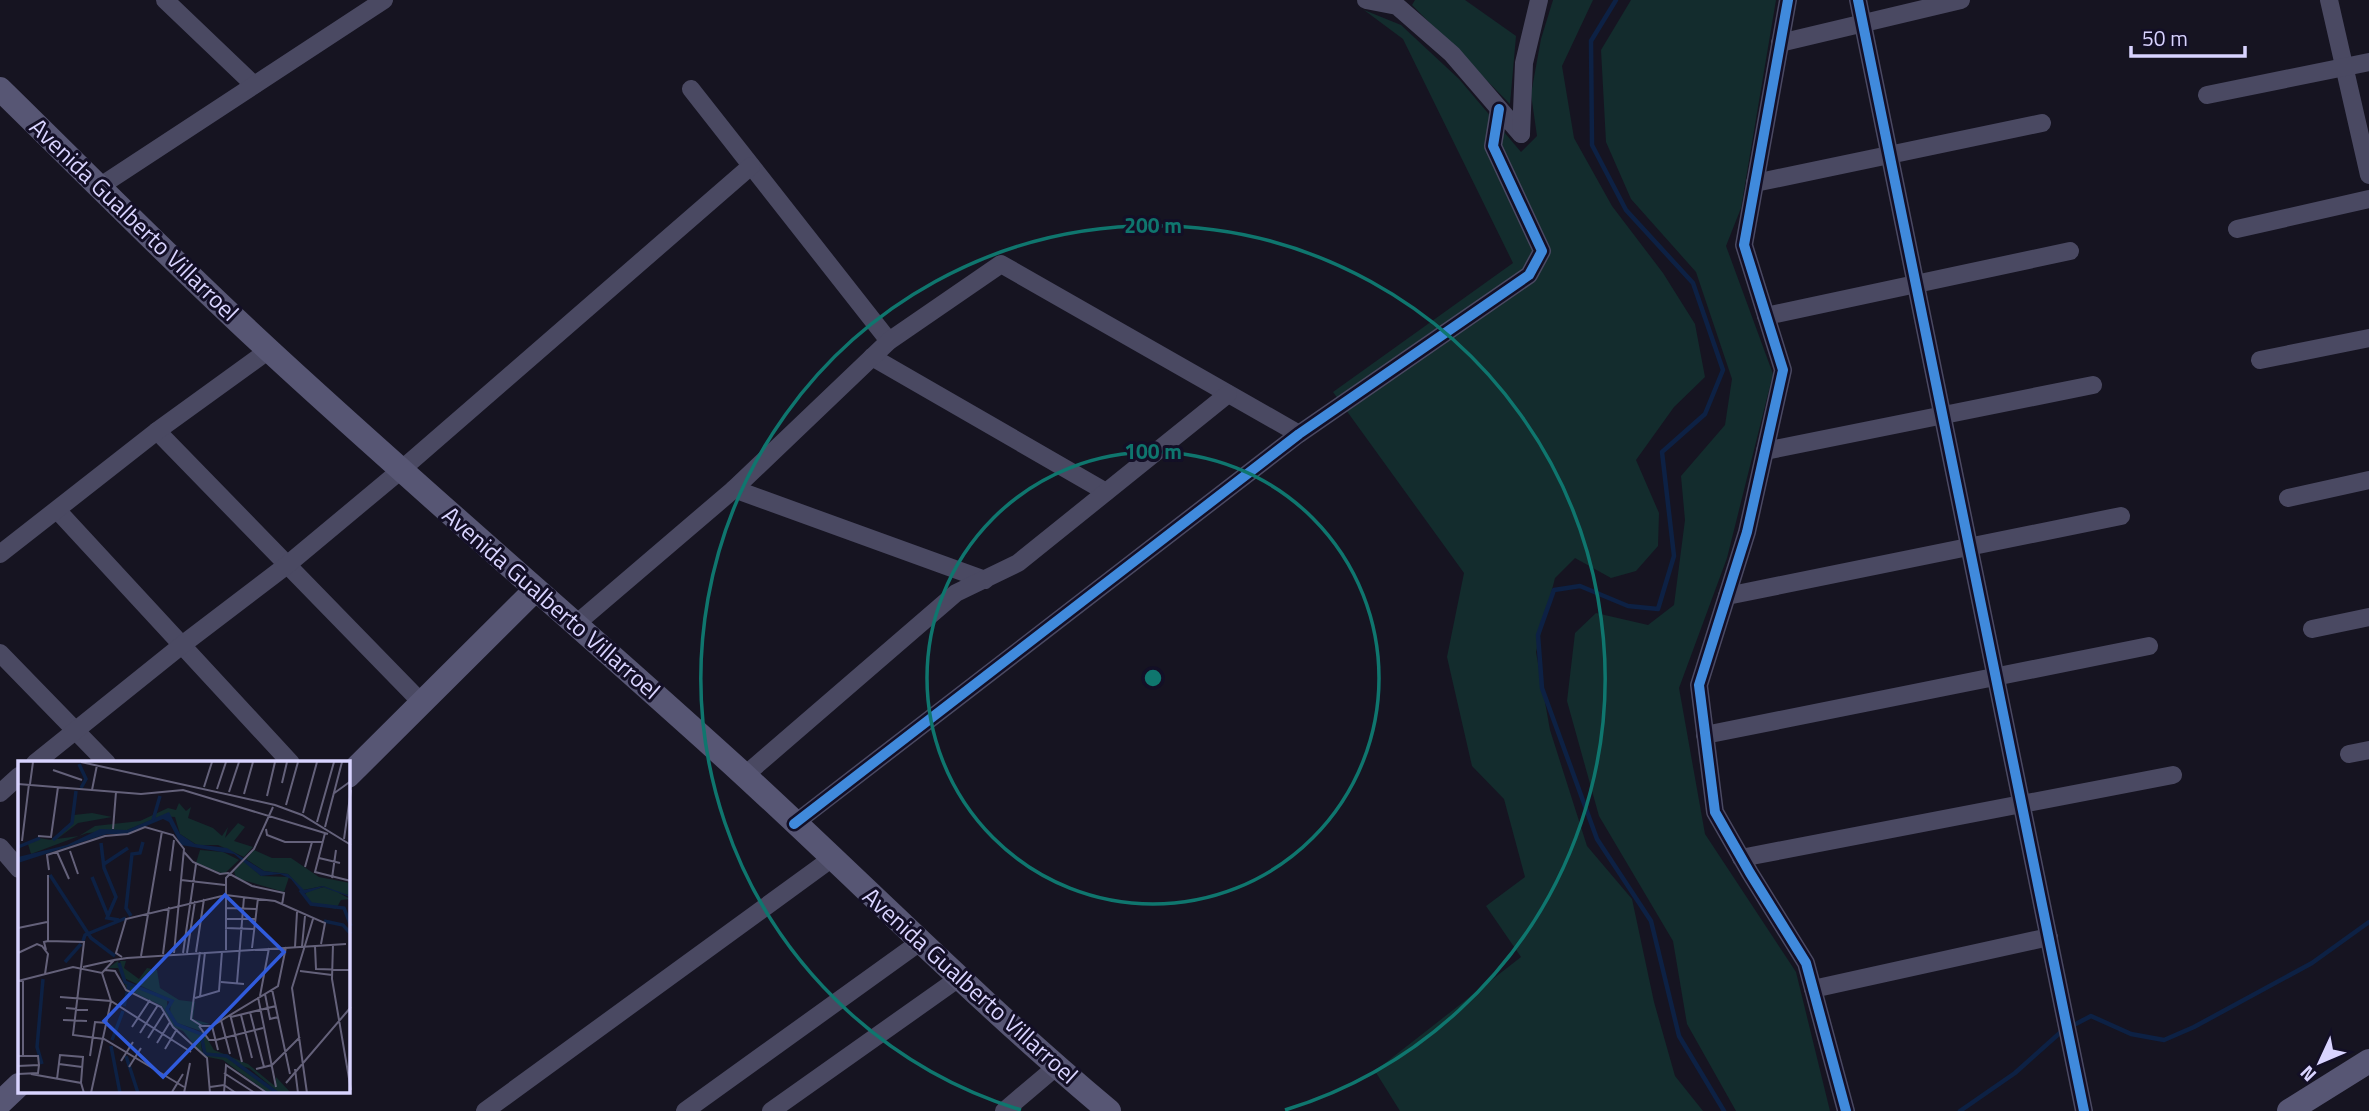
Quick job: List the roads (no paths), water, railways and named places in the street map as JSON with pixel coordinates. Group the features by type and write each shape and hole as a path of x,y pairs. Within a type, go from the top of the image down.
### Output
{"main road":[{"name":"Avenida Gualberto Villarroel","path":"0,89 269,350 744,776 959,978 1056,1067 1109,1111"},
{"path":"350,774 535,590"},
{"path":"2288,1111 2369,1061"},
{"path":"0,1103 18,1086"}],"street":[{"path":"165,0 254,85"},
{"path":"99,187 384,0"},
{"path":"1366,0 1399,3 1452,54 1521,134 1524,63 1539,0"},
{"path":"1788,0 1744,245 1783,370 1747,532 1699,685 1715,812 1806,963 1846,1111"},
{"path":"1858,0 2084,1111"},
{"path":"1780,43 1961,0"},
{"path":"2329,0 2369,175"},
{"path":"2207,95 2369,62"},
{"path":"691,89 889,341"},
{"path":"794,824 1298,434 1529,275 1542,251 1493,146 1499,109"},
{"path":"1755,183 2042,124"},
{"path":"37,761 287,565 401,470 751,166"},
{"path":"2237,229 2369,200"},
{"path":"1766,316 2070,251"},
{"path":"576,624 734,489 889,341 1001,264 1298,434"},
{"path":"2260,360 2369,338"},
{"path":"0,554 157,431 269,350"},
{"path":"872,357 1106,492"},
{"path":"1765,451 2092,385"},
{"path":"744,776 956,593 1018,563 1228,394"},
{"path":"157,431 422,703"},
{"path":"2288,498 2369,480"},
{"path":"734,489 985,580"},
{"path":"57,510 289,761"},
{"path":"1727,596 2121,516"},
{"path":"2312,629 2369,617"},
{"path":"1705,735 2149,646"},
{"path":"0,653 105,761"},
{"path":"2349,754 2369,750"},
{"path":"1741,858 2173,775"},
{"path":"0,793 18,777"},
{"path":"0,847 18,868"},
{"path":"485,1111 831,859"},
{"path":"1813,989 2049,937"},
{"path":"685,1111 920,942"},
{"path":"771,1111 959,978"},
{"path":"1004,1111 1056,1067"}],"waterway":[{"path":"1616,0 1591,41 1592,145 1626,210 1693,283 1723,370 1705,414 1662,452 1674,556 1658,609 1628,606 1580,586 1554,590 1538,635 1542,688 1597,839 1651,921 1679,1036 1724,1111"},
{"path":"2070,1027 2091,1016 2131,1034 2164,1040 2194,1027 2312,963 2369,922"},
{"path":"1960,1111 2015,1073 2062,1031"}]}
